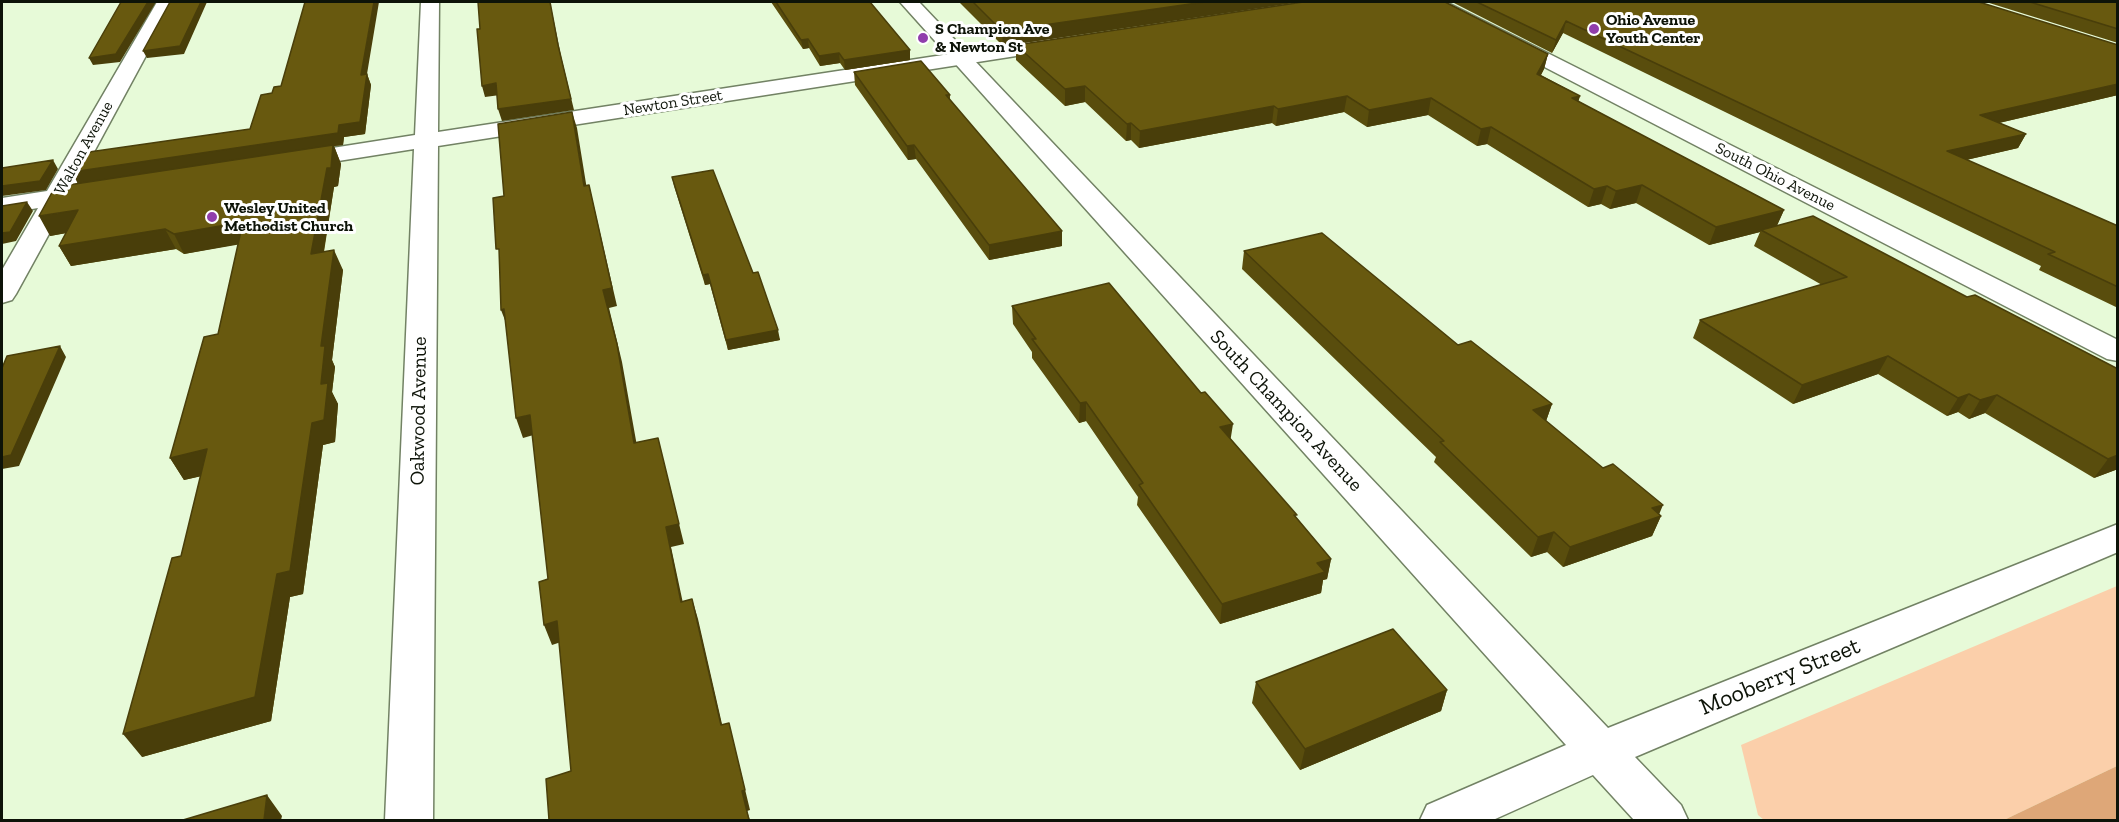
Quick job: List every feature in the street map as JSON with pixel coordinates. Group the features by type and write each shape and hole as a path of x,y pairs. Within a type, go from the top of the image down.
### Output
{"street":[{"name":"Walton Avenue","path":"2,294 166,2"},
{"name":"Oakwood Avenue","path":"409,820 430,2"},
{"name":"South Champion Avenue","path":"909,2 1664,820"},
{"name":"South Ohio Avenue","path":"1433,2 2118,352"},
{"name":"Newton Street","path":"268,165 1086,39"},
{"path":"2,206 115,188"},
{"name":"Mooberry Street","path":"1444,820 1600,752 2118,537"}],"shaded area":[{"path":"2117,586 2117,766 2004,820 1764,820 1758,815 1741,745"},
{"path":"2117,766 2117,820 2004,820"}],"building":[{"path":"121,2 148,2 116,54 89,58"},
{"path":"170,2 201,2 180,46 143,51"},
{"path":"305,2 374,2 361,75 367,74 360,122 339,125 338,133 72,172 82,153 250,129 261,95 272,93 274,87 281,86"},
{"path":"478,2 550,2 571,99 498,109 496,83 482,86 477,29 480,29"},
{"path":"776,2 870,2 910,50 844,60 839,53 819,56 808,39 801,40"},
{"path":"973,2 1204,2 1002,31"},
{"path":"1303,2 1445,2 1548,54 1537,74 1580,96 1572,98 1784,210 1716,227 1642,185 1616,191 1607,186 1594,189 1491,127 1481,129 1431,98 1369,110 1347,96 1278,109 1274,106 1140,131 1131,123 1127,124 1085,86 1065,89 1016,45"},
{"path":"1477,2 1979,2 2118,45 2118,84 1980,115 2026,134 1947,151 2118,226 2118,287 2048,254 2055,252 1566,21 1556,40"},
{"path":"2030,2 2118,2 2118,29"},
{"path":"921,61 950,95 946,95 1062,231 989,245 914,145 907,146 854,72"},
{"path":"572,112 584,186 589,185 612,288 603,290 617,344 634,443 658,438 679,524 666,527 681,602 692,599 721,725 729,723 745,790 742,791 749,820 549,820 546,779 571,771 557,621 544,625 539,582 548,579 530,415 516,418 504,309 501,310 499,249 496,249 493,198 504,196 498,124"},
{"path":"333,145 331,168 327,168 311,254 334,250 321,346 325,346 321,384 328,383 324,420 312,423 290,571 277,574 255,697 123,734 172,558 181,556 207,449 170,458 204,337 218,334 243,222 174,234 165,229 59,246 78,210 39,216 55,187"},
{"path":"53,160 40,181 2,186 2,168"},
{"path":"713,170 753,273 758,272 778,330 726,340 708,274 703,275 672,177"},
{"path":"27,202 10,232 2,233 2,206"},
{"path":"1813,216 1967,297 1975,295 2118,369 2118,455 2108,459 1997,395 1980,400 1969,394 1958,398 1888,356 1802,385 1700,320 1847,277 1761,230"},
{"path":"1322,233 1458,345 1471,341 1552,404 1533,410 1603,468 1613,464 1663,505 1652,508 1661,516 1570,547 1554,532 1538,537 1440,442 1444,441 1244,251"},
{"path":"1109,283 1201,393 1205,392 1233,424 1220,427 1297,515 1294,515 1331,559 1317,563 1325,572 1222,604 1139,485 1143,483 1086,402 1080,403 1032,339 1036,339 1012,306"},
{"path":"60,346 11,455 2,457 2,368 7,356"},
{"path":"1393,629 1447,690 1305,749 1256,682"},
{"path":"267,795 264,820 183,820"}],"place":[{"name":"Ohio Avenue Youth Center","path":"1594,29"},
{"name":"S Champion Ave & Newton St","path":"923,38"},
{"name":"Wesley United Methodist Church","path":"212,217"}]}
